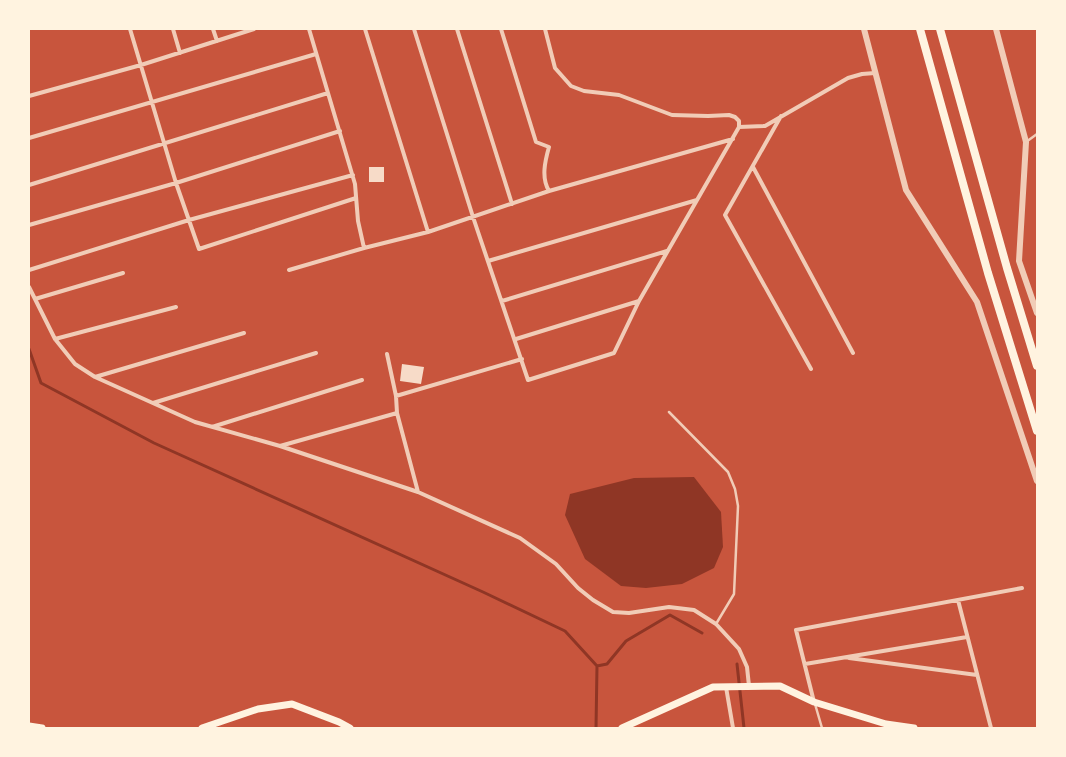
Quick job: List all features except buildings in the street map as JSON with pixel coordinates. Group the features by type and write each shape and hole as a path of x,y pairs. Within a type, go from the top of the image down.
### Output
{"highway":[{"path":"920,29 988,273 1037,431"},
{"path":"940,29 1007,268 1037,366"}],"main road":[{"path":"622,728 713,687 780,686 814,702 886,724 914,728"},
{"path":"202,728 258,710 292,704 339,722 350,728"},
{"path":"29,726 42,728"}],"street":[{"path":"130,29 153,101 176,182 199,249 356,198"},
{"path":"173,29 180,53"},
{"path":"213,29 217,41"},
{"path":"29,96 141,65 254,29"},
{"path":"309,29 353,175 358,222 364,248"},
{"path":"364,29 428,232"},
{"path":"414,29 473,217 516,339 528,380 614,353 639,301 739,127 738,121 735,117 729,115 672,115 619,95 584,91 571,86 555,68 545,29"},
{"path":"457,29 512,204"},
{"path":"501,29 536,142 549,147 544,173 546,186 549,191"},
{"path":"864,29 906,190 977,302 1037,481"},
{"path":"996,29 1026,142 1019,260 1037,313"},
{"path":"29,138 316,54"},
{"path":"739,127 764,126 848,78 862,74 875,73"},
{"path":"29,185 328,93"},
{"path":"781,116 725,215 811,370"},
{"path":"29,224 176,182 340,132"},
{"path":"289,270 364,248 428,232 549,191 733,139"},
{"path":"753,167 853,354"},
{"path":"29,270 189,220 353,175"},
{"path":"488,261 698,200"},
{"path":"502,301 668,251"},
{"path":"35,299 123,273"},
{"path":"29,287 55,339 75,364 95,377 195,422 280,446 418,492 520,538 556,564 583,592 613,612 629,613 675,608 694,610 716,624 739,649 747,667 749,686"},
{"path":"516,339 639,301"},
{"path":"55,339 176,307"},
{"path":"95,377 244,334"},
{"path":"153,403 316,353"},
{"path":"387,354 396,396 397,413 418,492"},
{"path":"396,396 522,359"},
{"path":"212,427 362,380"},
{"path":"280,446 397,413"},
{"path":"814,702 796,630 1022,588"},
{"path":"958,600 991,728"},
{"path":"805,664 967,637"},
{"path":"844,657 977,675"},
{"path":"726,687 733,728"}],"lane":[{"path":"1026,142 1037,134"},
{"path":"669,412 728,472 735,490 738,506 734,594 716,624"},
{"path":"814,702 822,728"}],"shaded area":[{"path":"694,477 721,512 723,547 714,568 682,584 646,588 621,586 585,559 565,515 570,494 634,478"}],"waterway":[{"path":"29,349 41,383 154,443 483,592 565,631 597,666 596,728"},
{"path":"597,666 607,664 626,641 670,615 702,633"},
{"path":"737,664 744,728"}]}
